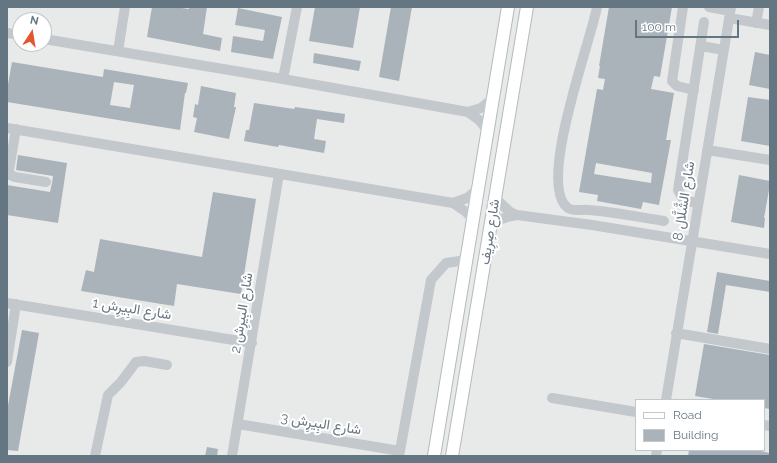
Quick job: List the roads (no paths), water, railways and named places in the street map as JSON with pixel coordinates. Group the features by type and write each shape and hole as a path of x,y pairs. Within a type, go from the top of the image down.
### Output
{"main road":[{"name":"شارع صِرِيف","path":"434,456 508,7"},
{"name":"شارع صِرِيف","path":"453,450 527,7"}],"street":[{"path":"118,51 125,7"},
{"path":"283,79 296,7"},
{"path":"597,7 563,134 558,175 560,194 565,205 574,210 594,210 664,221"},
{"path":"683,7 672,81 677,86 694,90"},
{"path":"709,7 730,12 756,23 770,25"},
{"path":"756,23 759,7"},
{"name":"شارع الشَّلَّال 8","path":"666,399 730,12"},
{"path":"698,204 683,199 678,190 704,22"},
{"path":"52,40 468,112 479,120 487,130"},
{"path":"701,46 724,50"},
{"path":"468,112 481,108 492,99"},
{"path":"46,182 10,175 9,170 12,129 453,203 462,208 473,219"},
{"path":"707,150 770,160"},
{"name":"شارع البِيرِش 2","path":"232,456 279,174"},
{"path":"453,203 467,198 478,189"},
{"path":"495,198 510,212 517,215 592,225 770,254"},
{"path":"592,225 594,210"},
{"path":"490,228 499,220 517,215"},
{"path":"642,233 643,218"},
{"path":"400,454 431,280 446,263 467,260"},
{"path":"7,362 12,304"},
{"name":"شارع البِيرِش 1","path":"12,304 252,343"},
{"path":"676,333 770,349"},
{"path":"95,456 108,395 121,382 136,362 144,361 166,365"},
{"path":"552,398 635,412"},
{"name":"شارع البِيرِش 3","path":"238,424 400,454"},
{"path":"453,450 460,456"}]}
